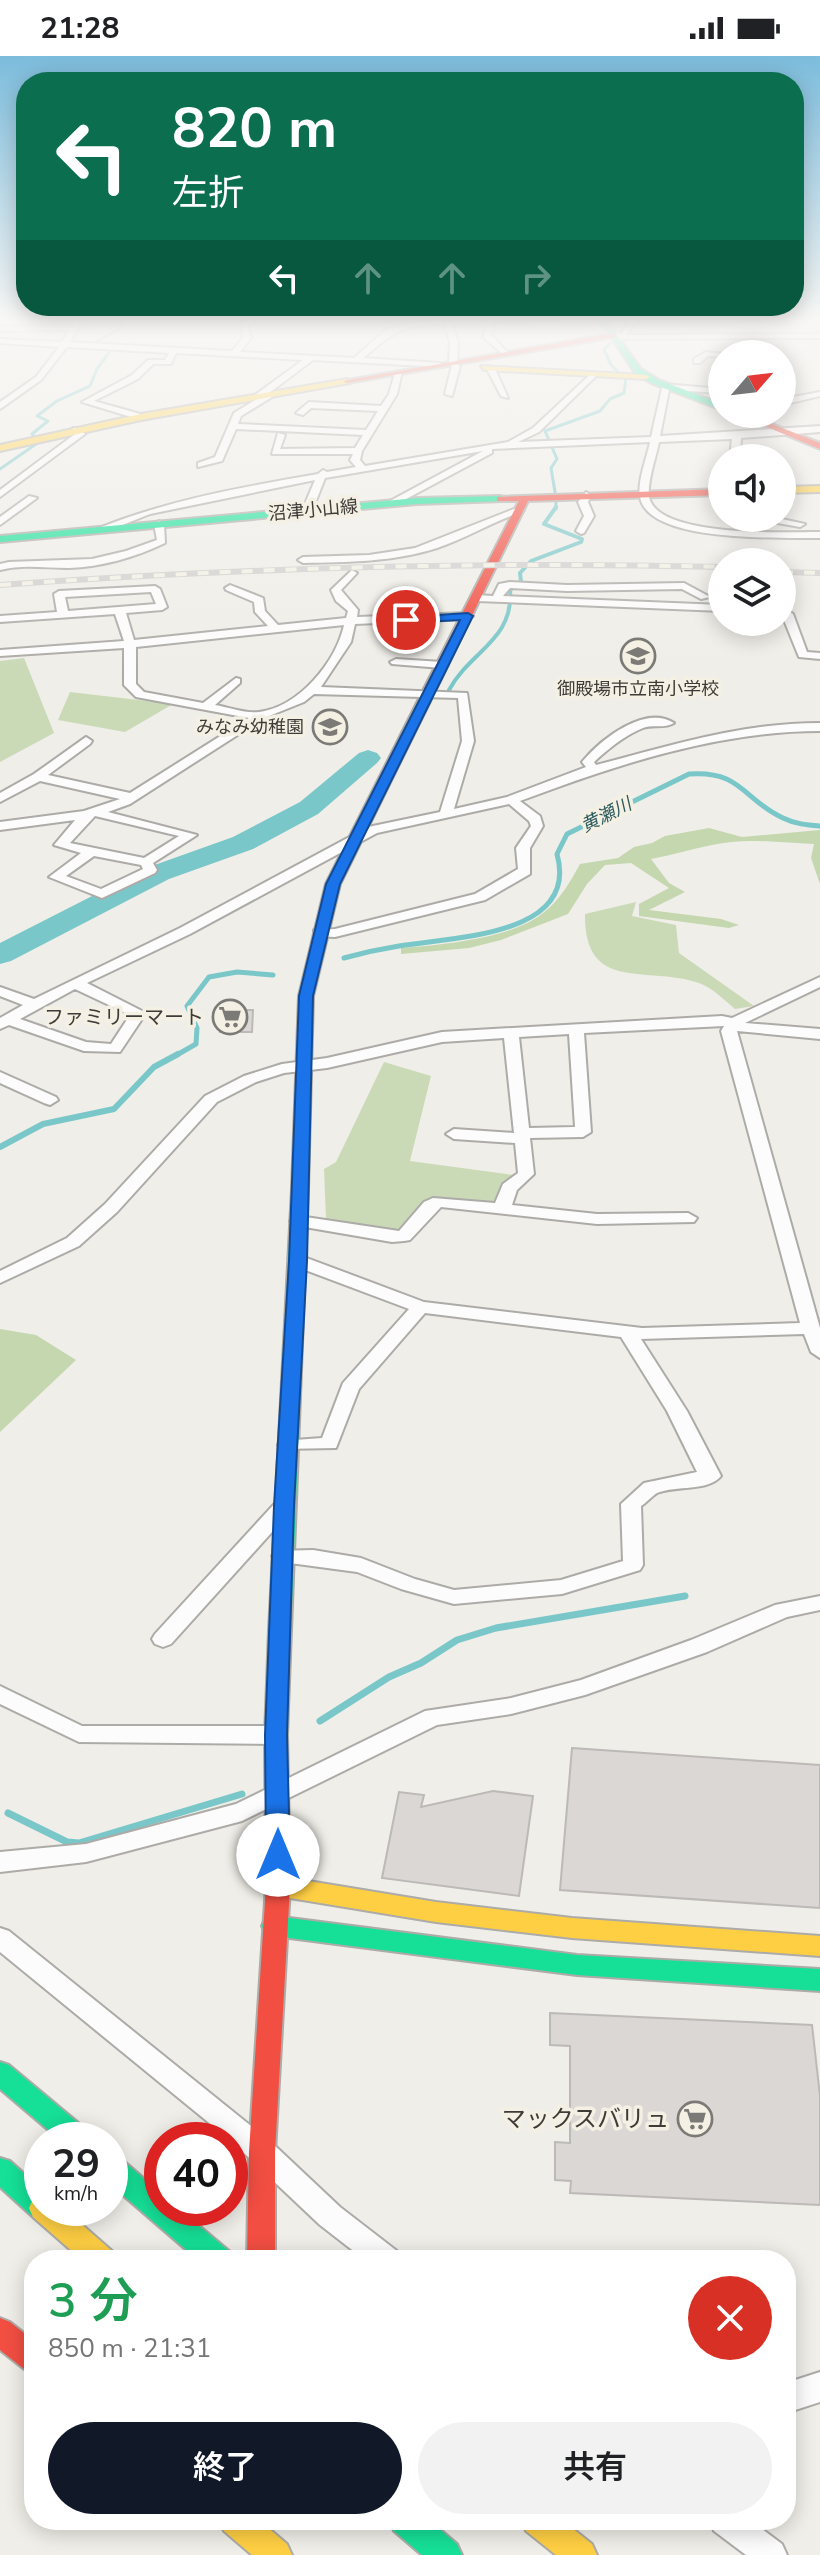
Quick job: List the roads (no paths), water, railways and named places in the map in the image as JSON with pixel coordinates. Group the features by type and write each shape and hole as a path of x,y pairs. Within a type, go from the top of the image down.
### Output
{"main road":[{"path":"0,448 56,435"},
{"path":"793,435 820,446"},
{"path":"796,490 820,489"},
{"name":"沼津小山線","path":"0,539 393,503 522,504 586,495 708,492"},
{"path":"261,2250 262,2152 278,1886 276,1735 282,1556 298,1261 306,996 333,884 522,504"},
{"path":"278,1886 436,1912 572,1928 820,1946"},
{"path":"274,1926 577,1965 820,1980"},
{"path":"0,2073 58,2122"},
{"path":"0,2170 24,2191"},
{"path":"128,2182 207,2250"},
{"path":"63,2226 91,2250"},
{"path":"0,2332 24,2351"},
{"path":"417,2530 446,2555"},
{"path":"550,2530 581,2555"},
{"path":"257,2538 276,2555"}],"street":[{"path":"0,494 80,435"},
{"path":"201,465 219,459 229,435"},
{"path":"281,435 275,452 358,451"},
{"path":"361,467 355,460 367,435"},
{"path":"393,503 525,435"},
{"path":"657,435 644,494 655,514 685,525 734,532 820,535"},
{"path":"102,530 124,519 188,502 323,473 500,445 754,435"},
{"path":"736,444 737,436"},
{"path":"307,511 323,473"},
{"path":"581,531 589,516 583,502 586,495"},
{"path":"0,522 32,498"},
{"path":"303,560 384,559 436,545 522,504"},
{"path":"796,523 820,526"},
{"path":"0,567 25,563 73,565 145,550 162,541 159,524"},
{"path":"0,826 90,814 130,797 260,716 300,700 312,690 346,642 353,610 340,599 336,590 352,573"},
{"path":"501,597 503,586 523,585 567,588 684,586 705,597"},
{"path":"230,588 259,600 260,612 277,630"},
{"path":"0,619 162,607 155,589 59,594 63,614"},
{"path":"477,598 708,607"},
{"path":"120,611 130,644 130,685 140,695 260,716"},
{"path":"0,653 130,644 402,616 468,616"},
{"path":"796,636 803,655 820,656"},
{"path":"396,662 442,665"},
{"path":"205,707 236,681"},
{"path":"312,690 463,695 468,741 446,813"},
{"path":"593,769 588,762 604,746 642,723 668,723"},
{"path":"4,1022 75,983 185,931 373,830 511,800 593,769 737,732 820,727"},
{"path":"0,798 38,777 86,741"},
{"path":"38,777 130,797"},
{"path":"319,933 335,933 480,897 525,871 523,848 537,826 535,819 511,800"},
{"path":"90,814 190,835 146,862 61,845 90,814"},
{"path":"93,850 56,877 102,894 150,870 146,862"},
{"path":"820,981 732,1024 729,1031 820,1352"},
{"path":"4,1022 84,1046 115,1049 139,1013 75,983"},
{"path":"0,991 35,1005"},
{"path":"0,1278 73,1242 111,1208 211,1099 250,1079 428,1040 511,1032 722,1020 746,1029 820,1034"},
{"path":"454,1134 523,1136 583,1132 576,1029"},
{"path":"502,1208 509,1188 526,1174 511,1032"},
{"path":"0,1077 50,1100"},
{"path":"299,1221 392,1237 404,1236 430,1206 439,1202 597,1219 688,1218"},
{"path":"298,1261 421,1307 627,1332 811,1328"},
{"path":"288,1445 329,1444 350,1387 421,1307"},
{"path":"282,1556 313,1557 361,1565 408,1584 454,1597 562,1587 633,1565 631,1504 651,1488 710,1477 677,1411 627,1332"},
{"path":"163,1639 284,1506"},
{"path":"0,1862 86,1853 242,1812 433,1717 511,1706 585,1687 699,1646 783,1610 820,1603"},
{"path":"0,1694 79,1734 276,1735"},
{"path":"0,1938 262,2152 330,2216 374,2250"},
{"path":"796,2395 820,2387"},
{"path":"738,2530 771,2555"}],"waterway":[{"path":"0,469 39,442 33,435"},
{"path":"547,435 557,459 551,468 555,492"},
{"path":"556,501 556,507"},
{"path":"521,582 520,573 531,561 581,542 582,539 544,524 556,507"},
{"path":"449,690 498,633 505,621 510,590 513,588"},
{"name":"黄瀬川","path":"0,955 159,873 243,843 309,808 368,758"},
{"name":"黄瀬川","path":"344,958 392,947 478,935 531,917 549,902 559,881 557,854 567,834 689,774 707,774 731,781 783,818 820,826"},
{"name":"黄瀬川","path":"175,1056 196,1044 197,1028 187,1006 209,977 237,972 273,975"},
{"name":"黄瀬川","path":"0,1147 43,1124 114,1109 154,1067 178,1054"},
{"path":"320,1721 389,1677 421,1663 457,1640 496,1628 685,1596"},
{"path":"8,1813 67,1842 79,1843 242,1794"}],"railway":[{"path":"0,585 361,567 708,567"},
{"path":"796,572 820,573"}],"place":[{"name":"御殿場市立南小学校","path":"638,656"},
{"name":"みなみ幼稚園","path":"330,727"},
{"name":"ファミリーマート","path":"230,1017"},
{"name":"マックスバリュ","path":"695,2119"}]}
